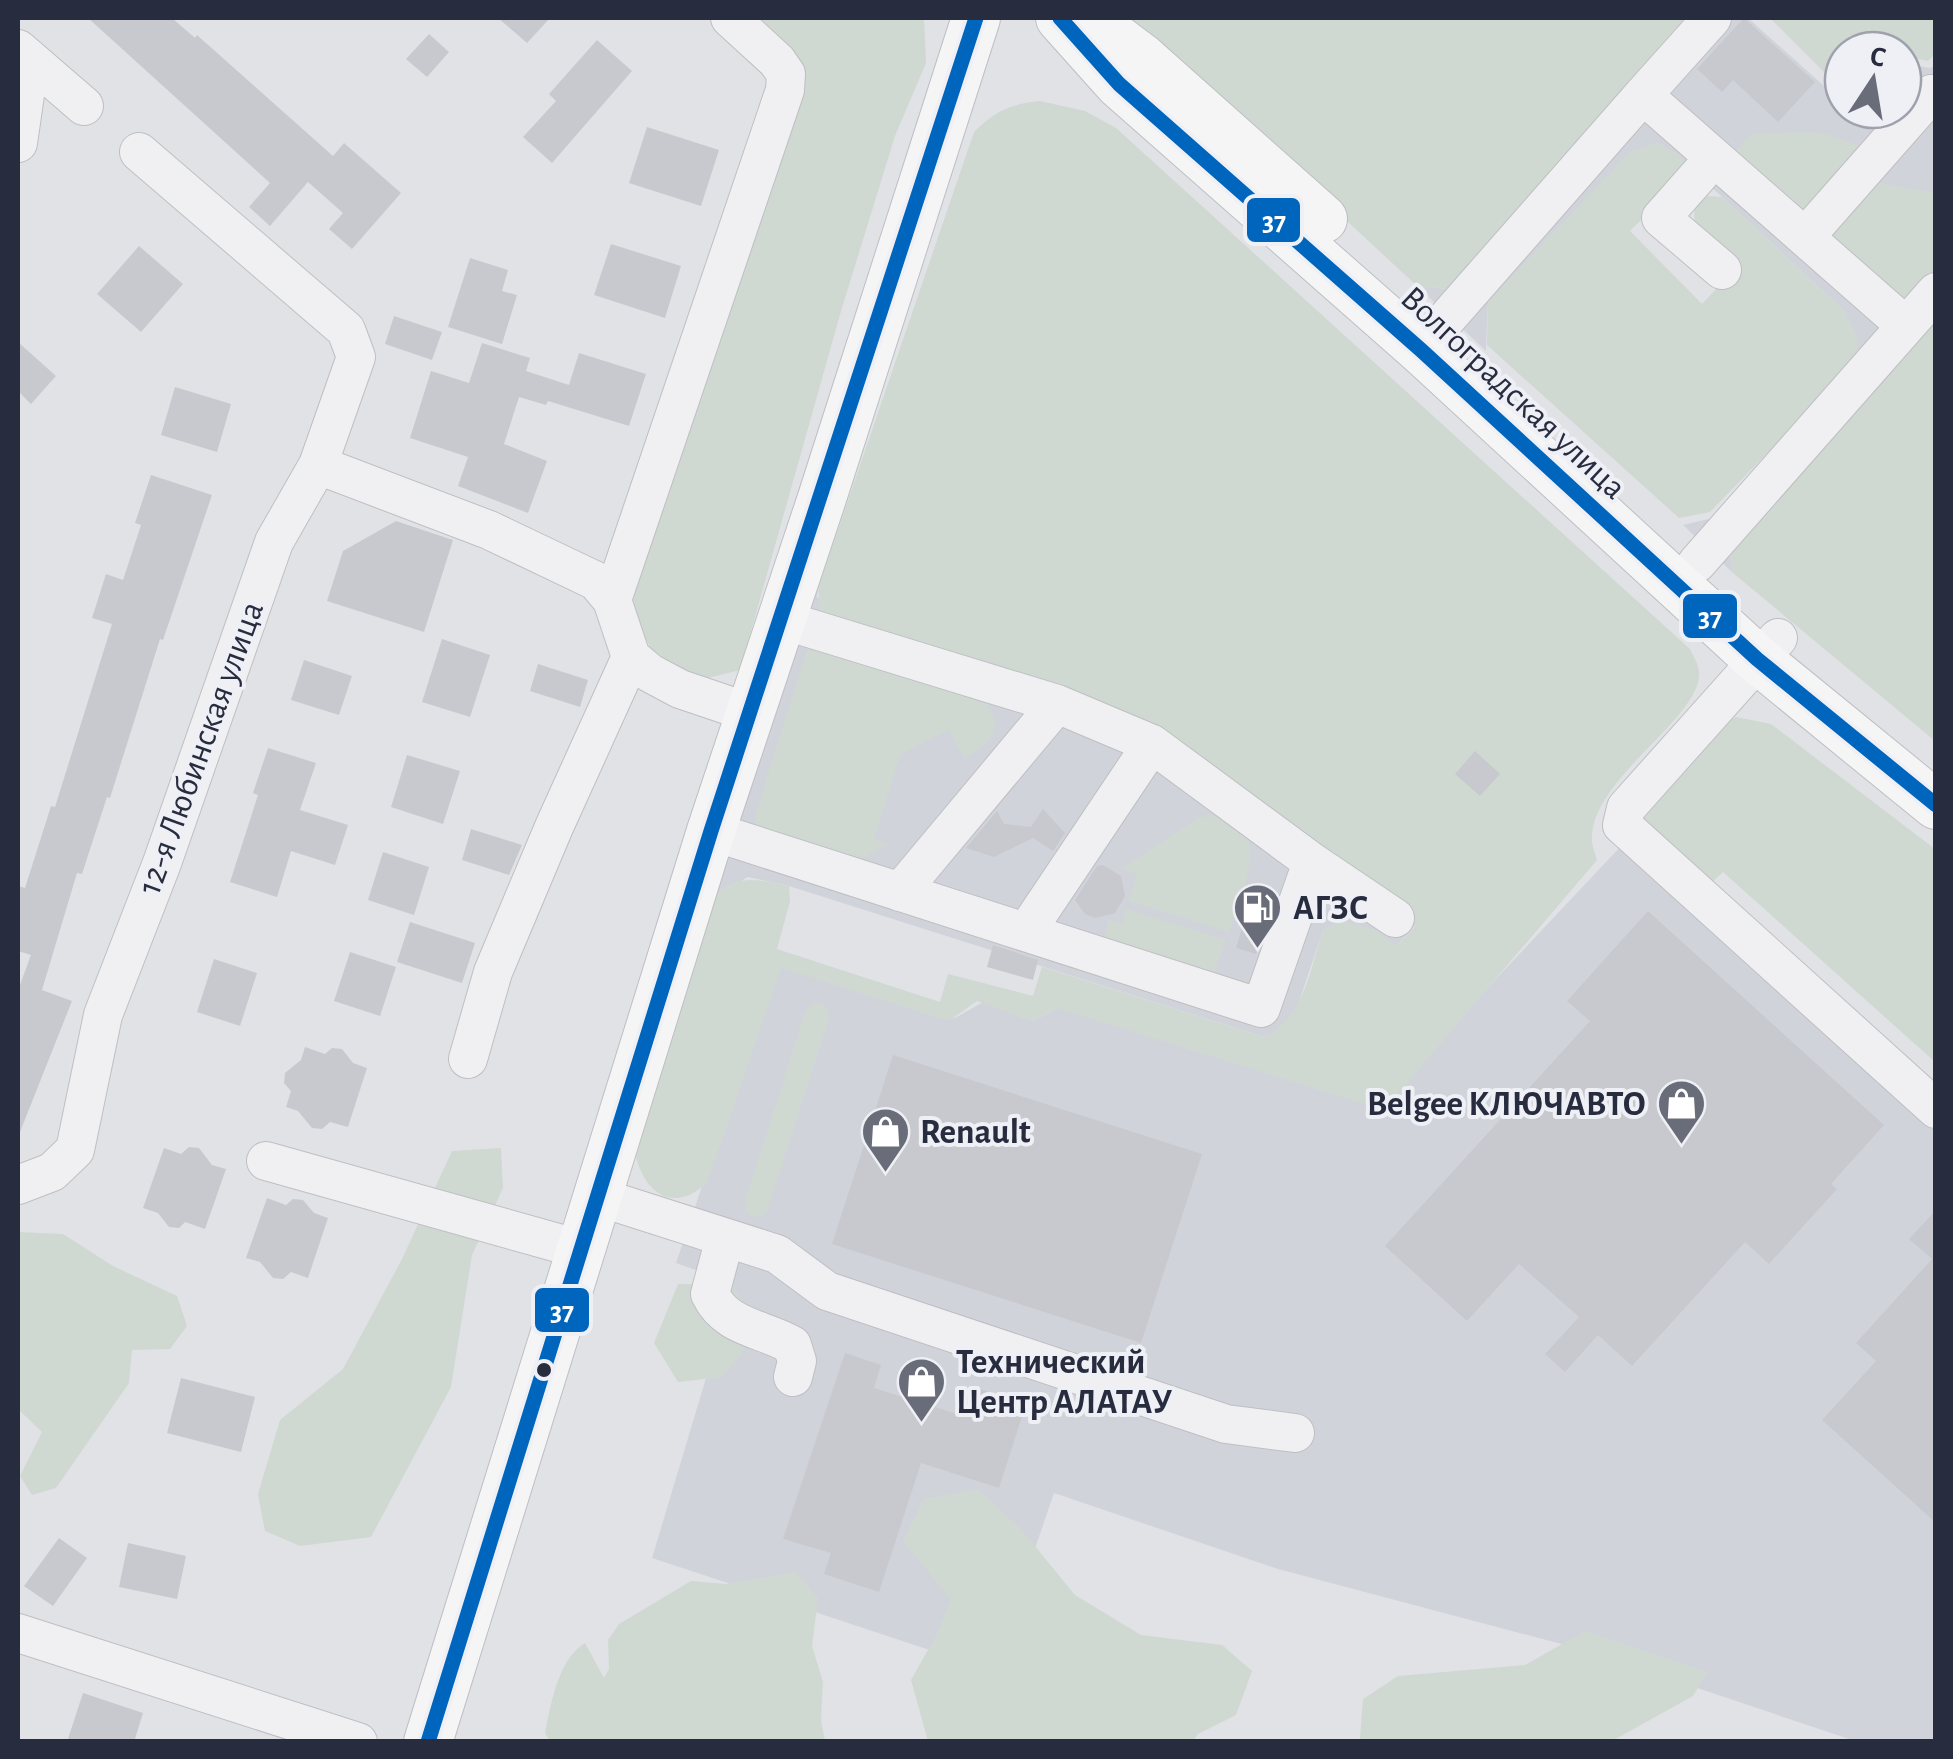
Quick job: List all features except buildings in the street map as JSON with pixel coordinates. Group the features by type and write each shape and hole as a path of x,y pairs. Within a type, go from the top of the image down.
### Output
{"main road":[{"path":"428,1742 711,832 976,18"},
{"name":"Волгоградская улица","path":"1060,18 1119,84 1768,648 1936,805"},
{"name":"Волгоградская улица","path":"1089,18 1142,58 1697,562 1768,648 1936,769"}],"street":[{"path":"612,600 785,90 786,74 777,61 730,18"},
{"path":"1440,325 1712,18"},
{"path":"24,54 84,106"},
{"path":"18,143 24,54"},
{"path":"1805,237 1931,94 1936,98"},
{"path":"1643,95 1906,326"},
{"name":"12-я Любинская улица","path":"18,1185 52,1172 75,1150 103,1015 162,863 274,542 318,465 356,357 346,330 139,152"},
{"path":"1714,158 1661,218 1722,270"},
{"path":"1697,562 1936,292"},
{"path":"318,465 489,530 596,581 612,600 631,658 680,690 750,713"},
{"path":"783,620 1057,704 1152,744 1395,918"},
{"path":"1768,648 1626,808 1622,825 1936,1109"},
{"path":"468,1060 493,972 631,658"},
{"path":"900,892 1057,704"},
{"path":"1026,932 1152,744"},
{"path":"711,832 1261,1008 1312,862"},
{"path":"266,1161 583,1250"},
{"path":"599,1197 777,1254 827,1291 1226,1424 1295,1432"},
{"path":"725,1238 710,1294 717,1310 743,1326 792,1345 798,1360 792,1377"},
{"path":"18,1633 83,1657 358,1742"}],"shaded area":[{"path":"738,18 924,18 926,63 895,136 841,311 740,670 708,678 684,671 651,649 630,609 630,586 800,74"},
{"path":"1128,18 1700,18 1468,276 1448,289 1417,286"},
{"path":"1700,18 1748,18 1823,85 1823,130 1923,130 1923,67 1935,64 1935,317 1729,547 1733,573 1683,525 1713,518 1857,361 1845,312 1676,154 1657,143 1488,302 1486,351 1417,286 1448,289"},
{"path":"1770,18 1935,18 1935,54 1928,61 1923,60 1923,30 1823,30 1823,71"},
{"path":"1040,101 1085,111 1116,128 1690,649 1699,671 1696,689 1685,707 1610,792 1597,814 1592,837 1597,860 1384,1110 1057,1008 1033,1021 977,1001 949,1021 781,968 707,1183 683,1197 663,1196 647,1181 636,1157 714,896 731,884 759,880 789,886 790,901 777,949 940,1002 948,974 1033,996 1042,967 1264,1037 1277,1029 1297,1006 1323,930 1342,921 1378,931 1396,947 1415,926 1161,737 821,618 818,588 974,132 1004,110"},
{"path":"1810,132 1866,148 1809,213 1797,214 1734,152 1752,134"},
{"path":"1657,143 1676,153 1692,169 1630,231 1702,304 1734,270 1704,239 1695,222 1697,201 1708,196 1722,197 1845,312 1858,338 1857,361 1710,512 1679,518 1487,345 1488,302 1631,151"},
{"path":"1875,182 1935,193 1935,273 1911,301 1900,306 1827,231"},
{"path":"1935,321 1935,741 1733,573 1729,547"},
{"path":"818,588 817,597 1161,737 1415,925 1396,947 1323,930 1297,1008 1281,1030 1264,1037 789,886 748,877 714,896"},
{"path":"808,647 984,702 994,720 995,728 987,742 964,758 949,729 900,755 874,839 889,844 859,860 756,827 756,813"},
{"path":"1736,717 1771,724 1935,849 1935,1062 1723,872 1704,890 1639,836 1641,816 1725,724"},
{"path":"1212,815 1232,822 1244,832 1249,846 1246,880 1229,932 1129,901 1137,874 1121,869 1198,818"},
{"path":"1639,827 1935,1092 1935,1741 1855,1741 1584,1650 1278,1569 1054,1493 993,1671 652,1558 727,1308 721,1279 676,1263 779,960 955,1018 983,1002 1033,1021 1059,1007 1378,1104"},
{"path":"1126,909 1226,940 1214,974 1105,943 1108,920 1122,924"},
{"path":"821,1003 828,1009 829,1018 768,1209 762,1216 753,1217 746,1211 745,1201 806,1010"},
{"path":"501,1148 503,1188 472,1255 451,1387 371,1537 300,1546 265,1531 258,1494 280,1420 343,1369 402,1259 452,1151"},
{"path":"18,1232 63,1234 113,1266 177,1296 187,1326 170,1349 132,1350 129,1383 56,1488 32,1495 20,1476 42,1432 18,1409"},
{"path":"678,1284 715,1284 737,1291 757,1335 722,1377 678,1382 654,1343"},
{"path":"978,1489 1021,1529 1075,1595 1141,1635 1222,1645 1252,1671 1236,1715 1198,1734 1193,1741 928,1741 911,1680 951,1599 903,1541 924,1499"},
{"path":"795,1572 818,1598 812,1646 823,1682 821,1720 825,1741 550,1741 545,1733 557,1683 568,1660 585,1643 604,1678 609,1669 608,1640 619,1624 691,1581 726,1584"},
{"path":"1585,1631 1707,1672 1693,1696 1612,1741 1363,1742 1360,1738 1363,1699 1398,1676 1525,1665"}],"transit line":[{"name":"37","path":"428,1742 711,831 976,18"},
{"name":"37","path":"1060,18 1119,84 1421,350 1757,659 1936,805"}],"place":[{"name":"АГЗС","path":"1258,950"},
{"name":"Belgee КЛЮЧАВТО","path":"1681,1146"},
{"name":"Renault","path":"885,1174"},
{"name":"Технический Центр АЛАТАУ","path":"921,1424"}]}
